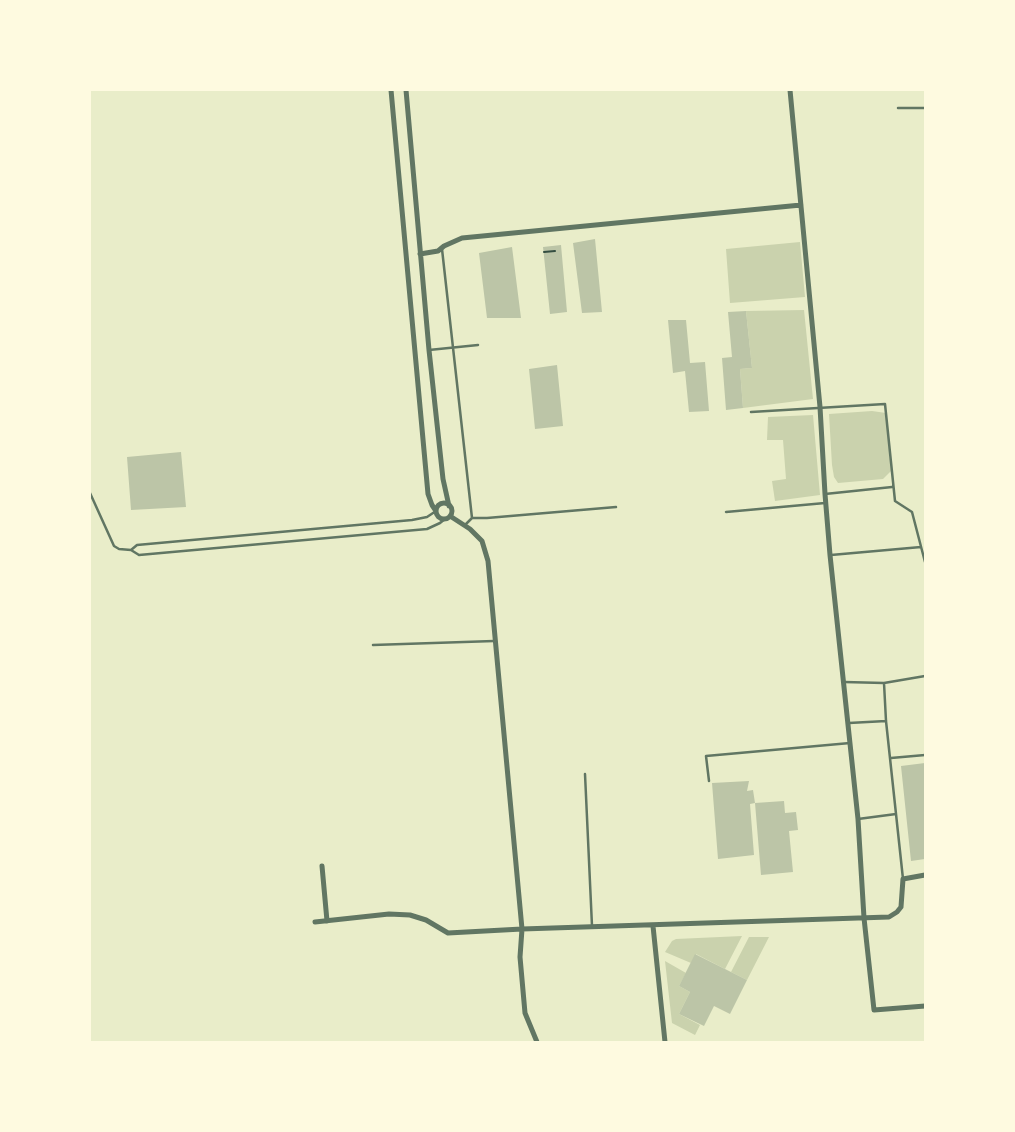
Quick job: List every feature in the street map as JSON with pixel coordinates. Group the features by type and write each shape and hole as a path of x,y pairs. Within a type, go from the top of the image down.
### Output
{"street":[{"path":"391,90 428,494 438,517 445,519 450,516"},
{"path":"406,90 429,350 443,479 451,509 450,516"},
{"path":"790,90 820,407 830,555 858,819 864,918 874,1010 925,1006"},
{"path":"420,254 438,251 442,247 462,238 801,205"},
{"path":"436,511 437,507 443,504 449,506"},
{"path":"450,516 465,525 482,540 488,561 522,929 520,957 525,1013 537,1042"},
{"path":"322,866 327,921"},
{"path":"315,922 389,914 410,915 426,920 448,933 592,926 653,926 889,917 897,912 900,907 903,879 925,875"},
{"path":"653,926 665,1042"}],"lane":[{"path":"898,108 925,108"},
{"path":"442,247 472,518"},
{"path":"429,350 478,344"},
{"path":"751,412 885,404 892,487 895,501 912,512 925,562"},
{"path":"825,494 892,487"},
{"path":"90,493 114,546 119,549 131,550 140,555 417,530 433,526 445,519"},
{"path":"726,512 826,502"},
{"path":"465,525 472,518 616,507"},
{"path":"131,550 137,544 412,520 427,517 436,511"},
{"path":"830,555 922,547"},
{"path":"373,645 496,641"},
{"path":"844,682 884,682 925,676"},
{"path":"884,682 886,721 903,879"},
{"path":"848,723 886,721"},
{"path":"709,781 706,756 850,743"},
{"path":"891,758 925,755"},
{"path":"585,774 592,926"},
{"path":"858,819 896,814"}],"path":[{"path":"544,252 555,252"}],"green space":[{"path":"800,242 805,297 730,303 726,249"},
{"path":"804,310 813,399 743,408 740,369 752,368 746,311"},
{"path":"872,411 886,413 891,471 883,479 838,483 834,477 832,465 829,414"},
{"path":"813,415 820,495 775,501 772,481 786,479 783,440 767,440 768,417"},
{"path":"742,936 725,969 696,954 691,963 665,952 672,941 676,939"},
{"path":"749,937 769,937 747,980 731,972"},
{"path":"665,961 686,973 679,986 690,992 679,1014 700,1025 695,1035 672,1023"}],"building":[{"path":"595,239 602,312 582,313 573,243"},
{"path":"561,245 567,312 550,314 543,247"},
{"path":"512,247 521,318 487,318 479,253"},
{"path":"746,311 752,368 740,369 743,408 726,410 722,358 732,357 728,312"},
{"path":"668,320 686,320 690,363 705,362 709,411 689,412 685,371 673,373"},
{"path":"557,365 563,426 535,429 529,369"},
{"path":"181,452 186,507 131,510 127,457"},
{"path":"925,763 925,859 911,861 901,766"},
{"path":"749,781 747,791 753,790 755,803 750,804 754,855 718,859 712,783"},
{"path":"784,801 785,813 796,812 798,830 789,831 793,872 761,875 755,803"},
{"path":"695,954 747,980 730,1014 714,1006 704,1026 679,1014 690,992 679,986"}]}
